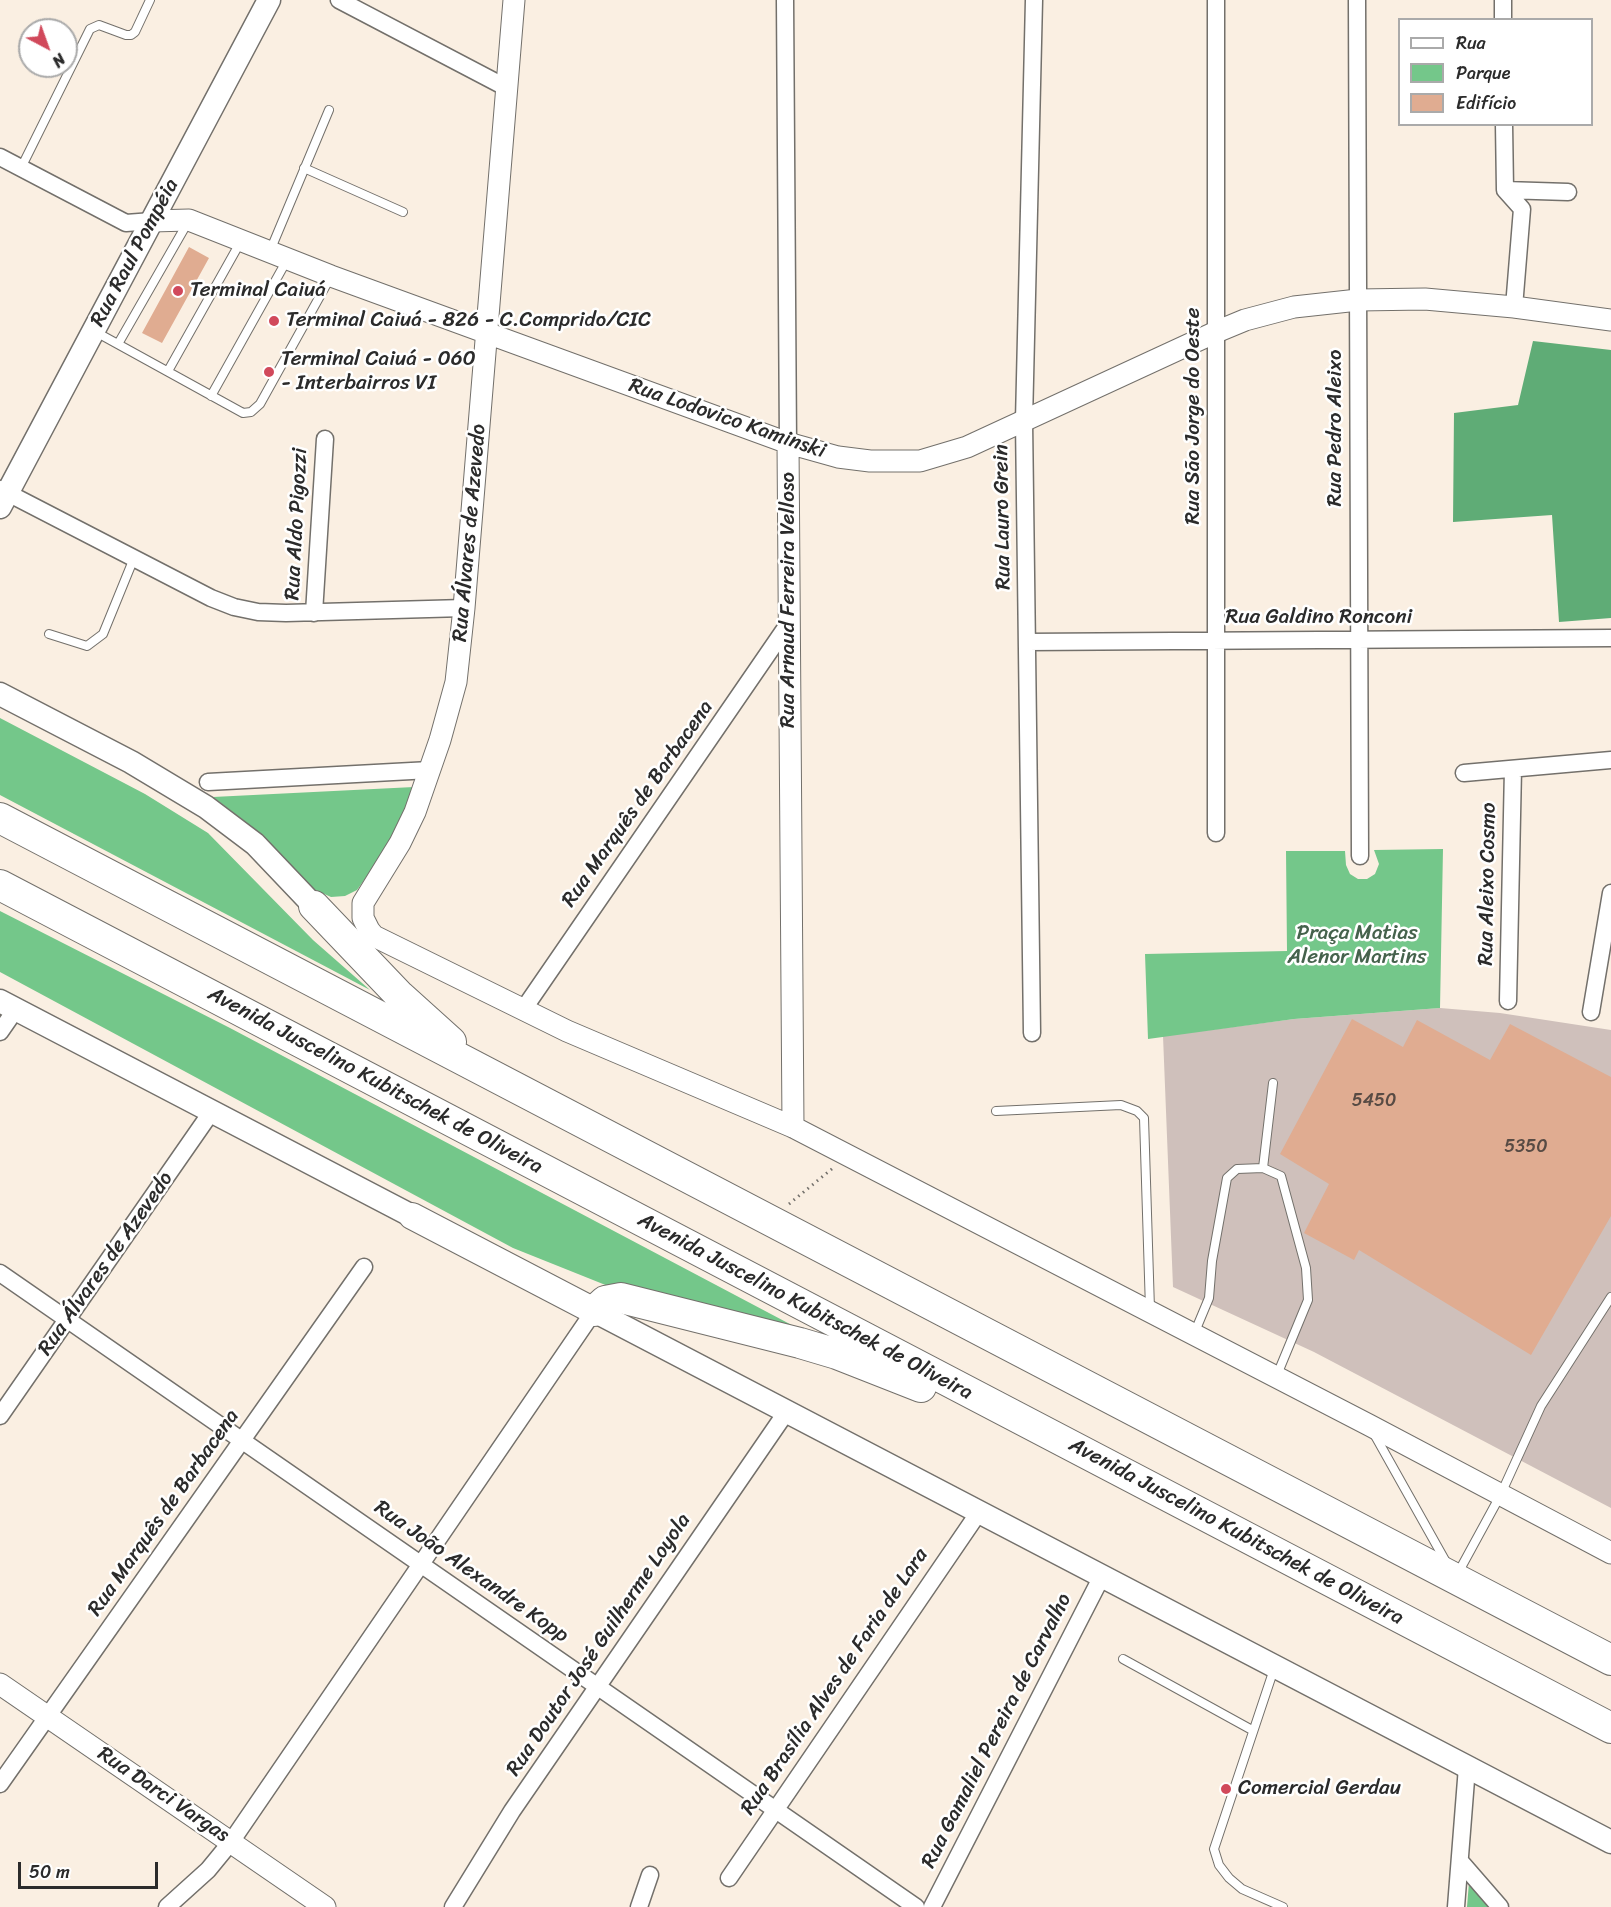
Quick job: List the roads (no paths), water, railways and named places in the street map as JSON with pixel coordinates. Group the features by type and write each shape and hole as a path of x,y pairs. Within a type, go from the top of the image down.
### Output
{"highway":[{"path":"0,818 1611,1660"},
{"name":"Avenida Juscelino Kubitschek de Oliveira","path":"0,885 1611,1728"},
{"path":"314,906 415,1010 493,1077"},
{"path":"594,1311 605,1301 621,1298 800,1343 876,1369 1074,1448"}],"main road":[{"name":"Rua Raul Pompéia","path":"2,496 94,330 269,0"},
{"path":"0,694 131,762 206,807 255,844 314,906"},
{"path":"8,1005 1611,1842"}],"street":[{"path":"339,0 507,88"},
{"name":"Rua Álvares de Azevedo","path":"514,0 456,682 430,770 408,829 363,903 363,918 374,936 524,1010"},
{"name":"Rua Arnaud Ferreira Velloso","path":"785,0 793,1127"},
{"name":"Rua Lauro Grein","path":"1032,1033 1024,421 1034,0"},
{"name":"Rua São Jorge do Oeste","path":"1216,0 1216,833"},
{"name":"Rua Pedro Aleixo","path":"1357,0 1360,856"},
{"path":"1503,0 1503,18"},
{"path":"1504,126 1505,190 1522,209 1514,307"},
{"name":"Rua Lodovico Kaminski","path":"0,157 126,223 189,220 331,276 788,443 838,457 859,460 895,462 920,460 967,447 1216,332 1245,320 1294,307 1358,300 1425,299 1514,307 1611,320"},
{"path":"1505,190 1568,192"},
{"name":"Rua Aldo Pigozzi","path":"314,613 325,439"},
{"path":"2,496 134,558 211,598 234,607 258,612 314,613 464,608"},
{"name":"Rua Marquês de Barbacena","path":"524,1010 789,623"},
{"name":"Rua Galdino Ronconi","path":"1027,642 1611,638"},
{"path":"1464,772 1611,760"},
{"name":"Rua Aleixo Cosmo","path":"1508,1001 1513,769"},
{"path":"208,782 430,770"},
{"path":"1591,1012 1607,944 1611,893"},
{"path":"0,1032 8,1005"},
{"path":"524,1010 607,1049 793,1127 1277,1377 1611,1553"},
{"name":"Rua Álvares de Azevedo","path":"0,1416 212,1111"},
{"name":"Rua Marquês de Barbacena","path":"0,1784 364,1268"},
{"name":"Rua João Alexandre Kopp","path":"0,1273 916,1907"},
{"path":"167,1907 208,1870 231,1842 594,1311"},
{"name":"Rua Doutor José Guilherme Loyola","path":"453,1907 494,1840 787,1411"},
{"name":"Rua Brasília Alves de Faria de Lara","path":"729,1878 979,1512"},
{"name":"Rua Gamaliel Pereira de Carvalho","path":"932,1907 1102,1576"},
{"name":"Rua Darci Vargas","path":"0,1684 325,1907"},
{"path":"1456,1907 1467,1767"},
{"path":"1460,1861 1500,1907"},
{"path":"639,1907 650,1875"}],"lane":[{"path":"21,168 90,29 99,25 131,35 135,32 150,0"},
{"path":"211,396 233,357 278,255 304,168 329,110"},
{"path":"304,168 403,212"},
{"path":"118,344 189,220"},
{"path":"168,371 241,241"},
{"path":"94,330 243,413 254,410 331,276"},
{"path":"49,634 87,646 103,634 134,558"},
{"path":"1263,1168 1273,1083"},
{"path":"996,1111 1121,1105 1137,1111 1144,1118 1150,1312"},
{"path":"1194,1335 1209,1298 1212,1261 1227,1178 1237,1169 1263,1168 1281,1176 1306,1268 1308,1299 1277,1377"},
{"path":"1455,1579 1500,1496 1541,1406 1611,1297"},
{"path":"1369,1425 1455,1579"},
{"path":"1123,1659 1252,1730"},
{"path":"1275,1666 1214,1849 1219,1865 1242,1889 1283,1907"}],"place":[{"name":"Terminal Caiuá","path":"178,291"},
{"name":"Terminal Caiuá - 826 - C.Comprido/CIC","path":"274,321"},
{"name":"Terminal Caiuá - 060 - Interbairros VI","path":"269,372"},
{"name":"Comercial Gerdau","path":"1226,1789"}],"park label":[{"name":"Praça Matias Alenor Martins","path":"1357,946"}]}
